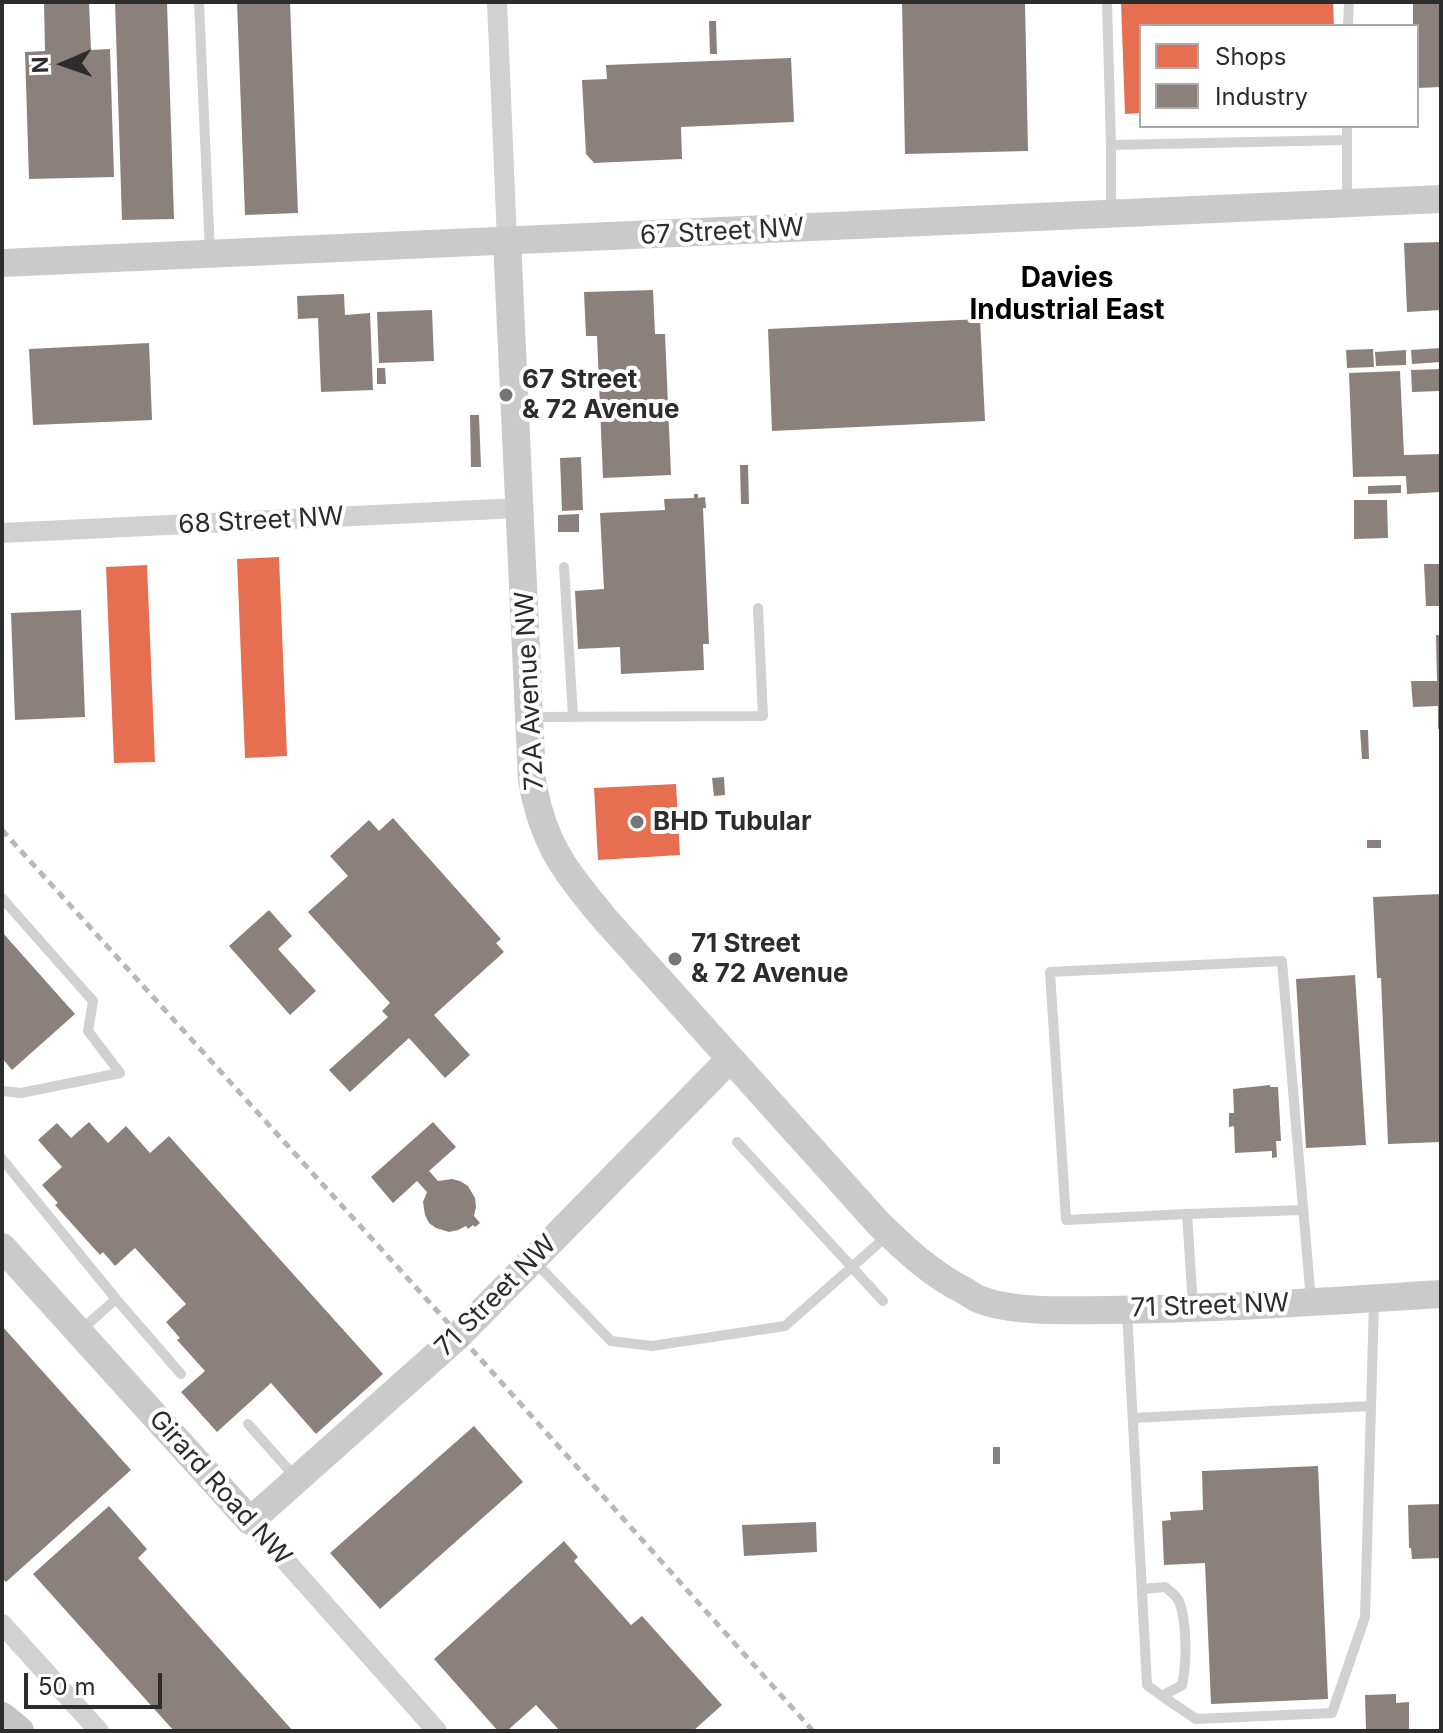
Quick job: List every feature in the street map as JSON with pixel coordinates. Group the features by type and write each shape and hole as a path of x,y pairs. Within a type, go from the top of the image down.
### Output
{"main road":[{"path":"2,1717 19,1731"}],"street":[{"name":"72A Avenue NW","path":"497,2 532,780 540,818 556,856 569,876 730,1059 917,1261 947,1283 980,1300"},
{"name":"67 Street NW","path":"2,263 1441,199"},
{"name":"68 Street NW","path":"2,533 519,508"},
{"name":"71 Street NW","path":"250,1521 459,1335 730,1059"},
{"name":"Girard Road NW","path":"2,1247 437,1731"},
{"name":"71 Street NW","path":"980,1300 1038,1308 1127,1309 1311,1303 1441,1294"},
{"path":"2,1624 99,1731"}],"lane":[{"path":"199,2 210,255"},
{"path":"1107,2 1111,214"},
{"path":"1348,24 1349,2"},
{"path":"1347,128 1347,203"},
{"path":"1111,145 1347,140"},
{"path":"564,567 573,716"},
{"path":"530,717 763,716 758,608"},
{"path":"2,898 93,1001 88,1031 120,1073 21,1093 2,1091"},
{"path":"1303,1210 1066,1220 1050,972 1282,961 1311,1303"},
{"path":"737,1142 883,1301"},
{"path":"2,1159 181,1374"},
{"path":"2,1180 12,1171"},
{"path":"1187,1214 1193,1308"},
{"path":"533,1260 611,1341 652,1346 785,1326 890,1234"},
{"path":"1127,1309 1147,1685 1196,1719 1332,1713 1365,1617 1374,1298"},
{"path":"79,1332 116,1299"},
{"path":"1133,1418 1371,1406"},
{"path":"248,1424 297,1479"},
{"path":"1143,1589 1165,1587 1178,1598 1185,1634 1186,1669 1182,1685 1162,1696"}],"building: Shops":[{"path":"1121,2 1333,2 1334,24 1139,24 1139,113 1125,114"},
{"path":"279,557 287,756 245,758 237,559"},
{"path":"147,565 155,762 114,763 106,567"},
{"name":"BHD Tubular","path":"676,784 680,855 598,860 594,788"}],"building: Industry":[{"path":"44,2 89,2 91,50 110,49 114,177 29,179 25,52 45,51"},
{"path":"115,2 167,2 174,219 122,220"},
{"path":"237,2 290,2 298,213 245,215"},
{"path":"902,2 1025,2 1028,151 905,154"},
{"path":"1413,2 1441,2 1441,87 1419,88 1419,24 1413,24"},
{"path":"709,21 716,21 717,54 710,54"},
{"path":"791,58 794,122 681,127 682,159 594,163 586,154 582,80 607,79 606,65"},
{"path":"1441,242 1441,310 1407,312 1404,243"},
{"path":"653,290 655,334 665,334 671,475 603,478 597,336 586,336 584,292"},
{"path":"344,294 345,315 370,313 373,390 321,392 318,318 298,319 297,296"},
{"path":"432,310 434,361 379,363 377,312"},
{"path":"980,319 985,421 772,431 768,329"},
{"path":"149,343 152,420 33,425 29,349"},
{"path":"1441,348 1441,362 1412,364 1411,350"},
{"path":"1373,349 1374,367 1347,368 1346,350"},
{"path":"1406,350 1406,365 1376,366 1375,352"},
{"path":"377,368 385,368 386,384 377,384"},
{"path":"1441,369 1441,391 1412,392 1411,370"},
{"path":"1400,371 1404,455 1441,454 1441,492 1407,494 1406,476 1353,477 1349,373"},
{"path":"470,415 479,415 481,467 471,467"},
{"path":"581,457 583,510 562,511 560,458"},
{"path":"740,465 748,465 749,504 741,504"},
{"path":"1401,485 1401,493 1368,494 1368,486"},
{"path":"694,494 698,494 698,498 705,497 706,508 703,508 709,644 703,644 704,670 621,674 620,647 578,649 575,591 604,589 600,513 665,510 664,499 694,498"},
{"path":"1354,500 1387,500 1388,538 1354,539"},
{"path":"579,514 579,532 558,532 558,515"},
{"path":"1424,564 1441,564 1441,606 1426,606"},
{"path":"81,610 85,717 15,720 11,613"},
{"path":"1436,635 1441,635 1441,729 1438,729 1438,706 1413,707 1411,681 1437,681"},
{"path":"1360,730 1368,730 1369,759 1362,759"},
{"path":"724,777 725,795 714,796 712,778"},
{"path":"393,818 501,939 496,943 504,952 434,1015 470,1055 445,1078 409,1038 350,1092 329,1070 388,1017 382,1011 390,1003 308,912 348,876 330,856 369,820 379,831"},
{"path":"1367,840 1381,840 1381,848 1367,848"},
{"path":"1441,894 1441,1142 1388,1144 1381,978 1377,978 1373,897"},
{"path":"269,910 292,936 278,949 316,991 290,1015 229,946"},
{"path":"2,932 75,1014 12,1070 2,1058"},
{"path":"1355,975 1366,1145 1306,1148 1296,979"},
{"path":"1278,1087 1281,1141 1276,1141 1277,1157 1272,1158 1272,1151 1235,1153 1234,1126 1229,1127 1229,1113 1234,1113 1233,1089"},
{"path":"89,1122 108,1143 126,1126 150,1153 169,1136 383,1374 316,1434 271,1383 217,1432 181,1392 205,1371 177,1340 180,1338 166,1322 186,1304 135,1248 115,1266 103,1252 100,1255 55,1205 58,1203 42,1185 62,1167 38,1140 57,1123 71,1138"},
{"path":"433,1122 456,1147 429,1171 438,1181 452,1179 468,1186 475,1198 474,1216 480,1223 475,1227 473,1225 468,1229 466,1226 449,1232 436,1228 425,1215 423,1202 427,1192 417,1181 393,1203 371,1177"},
{"path":"2,1326 131,1470 6,1582 2,1578"},
{"path":"474,1426 523,1482 380,1609 330,1553"},
{"path":"993,1447 1000,1447 1000,1464 993,1464"},
{"path":"1318,1466 1328,1699 1211,1704 1205,1563 1164,1565 1162,1521 1171,1520 1170,1512 1203,1510 1202,1471"},
{"path":"1441,1504 1441,1558 1412,1559 1408,1505"},
{"path":"109,1506 147,1549 138,1558 293,1731 174,1731 33,1574"},
{"path":"816,1522 817,1552 744,1556 742,1525"},
{"path":"564,1541 578,1557 574,1561 631,1625 642,1616 722,1705 693,1731 560,1731 536,1705 507,1731 498,1731 434,1659"},
{"path":"1396,1694 1396,1703 1409,1702 1409,1731 1366,1731 1365,1695"}],"railway":[{"path":"2,830 813,1731"}],"place":[{"name":"67 Street & 72 Avenue","path":"506,395"},
{"name":"BHD Tubular","path":"637,822"},
{"name":"71 Street & 72 Avenue","path":"675,959"}],"district":[{"name":"Davies Industrial East","path":"1067,295"}]}
